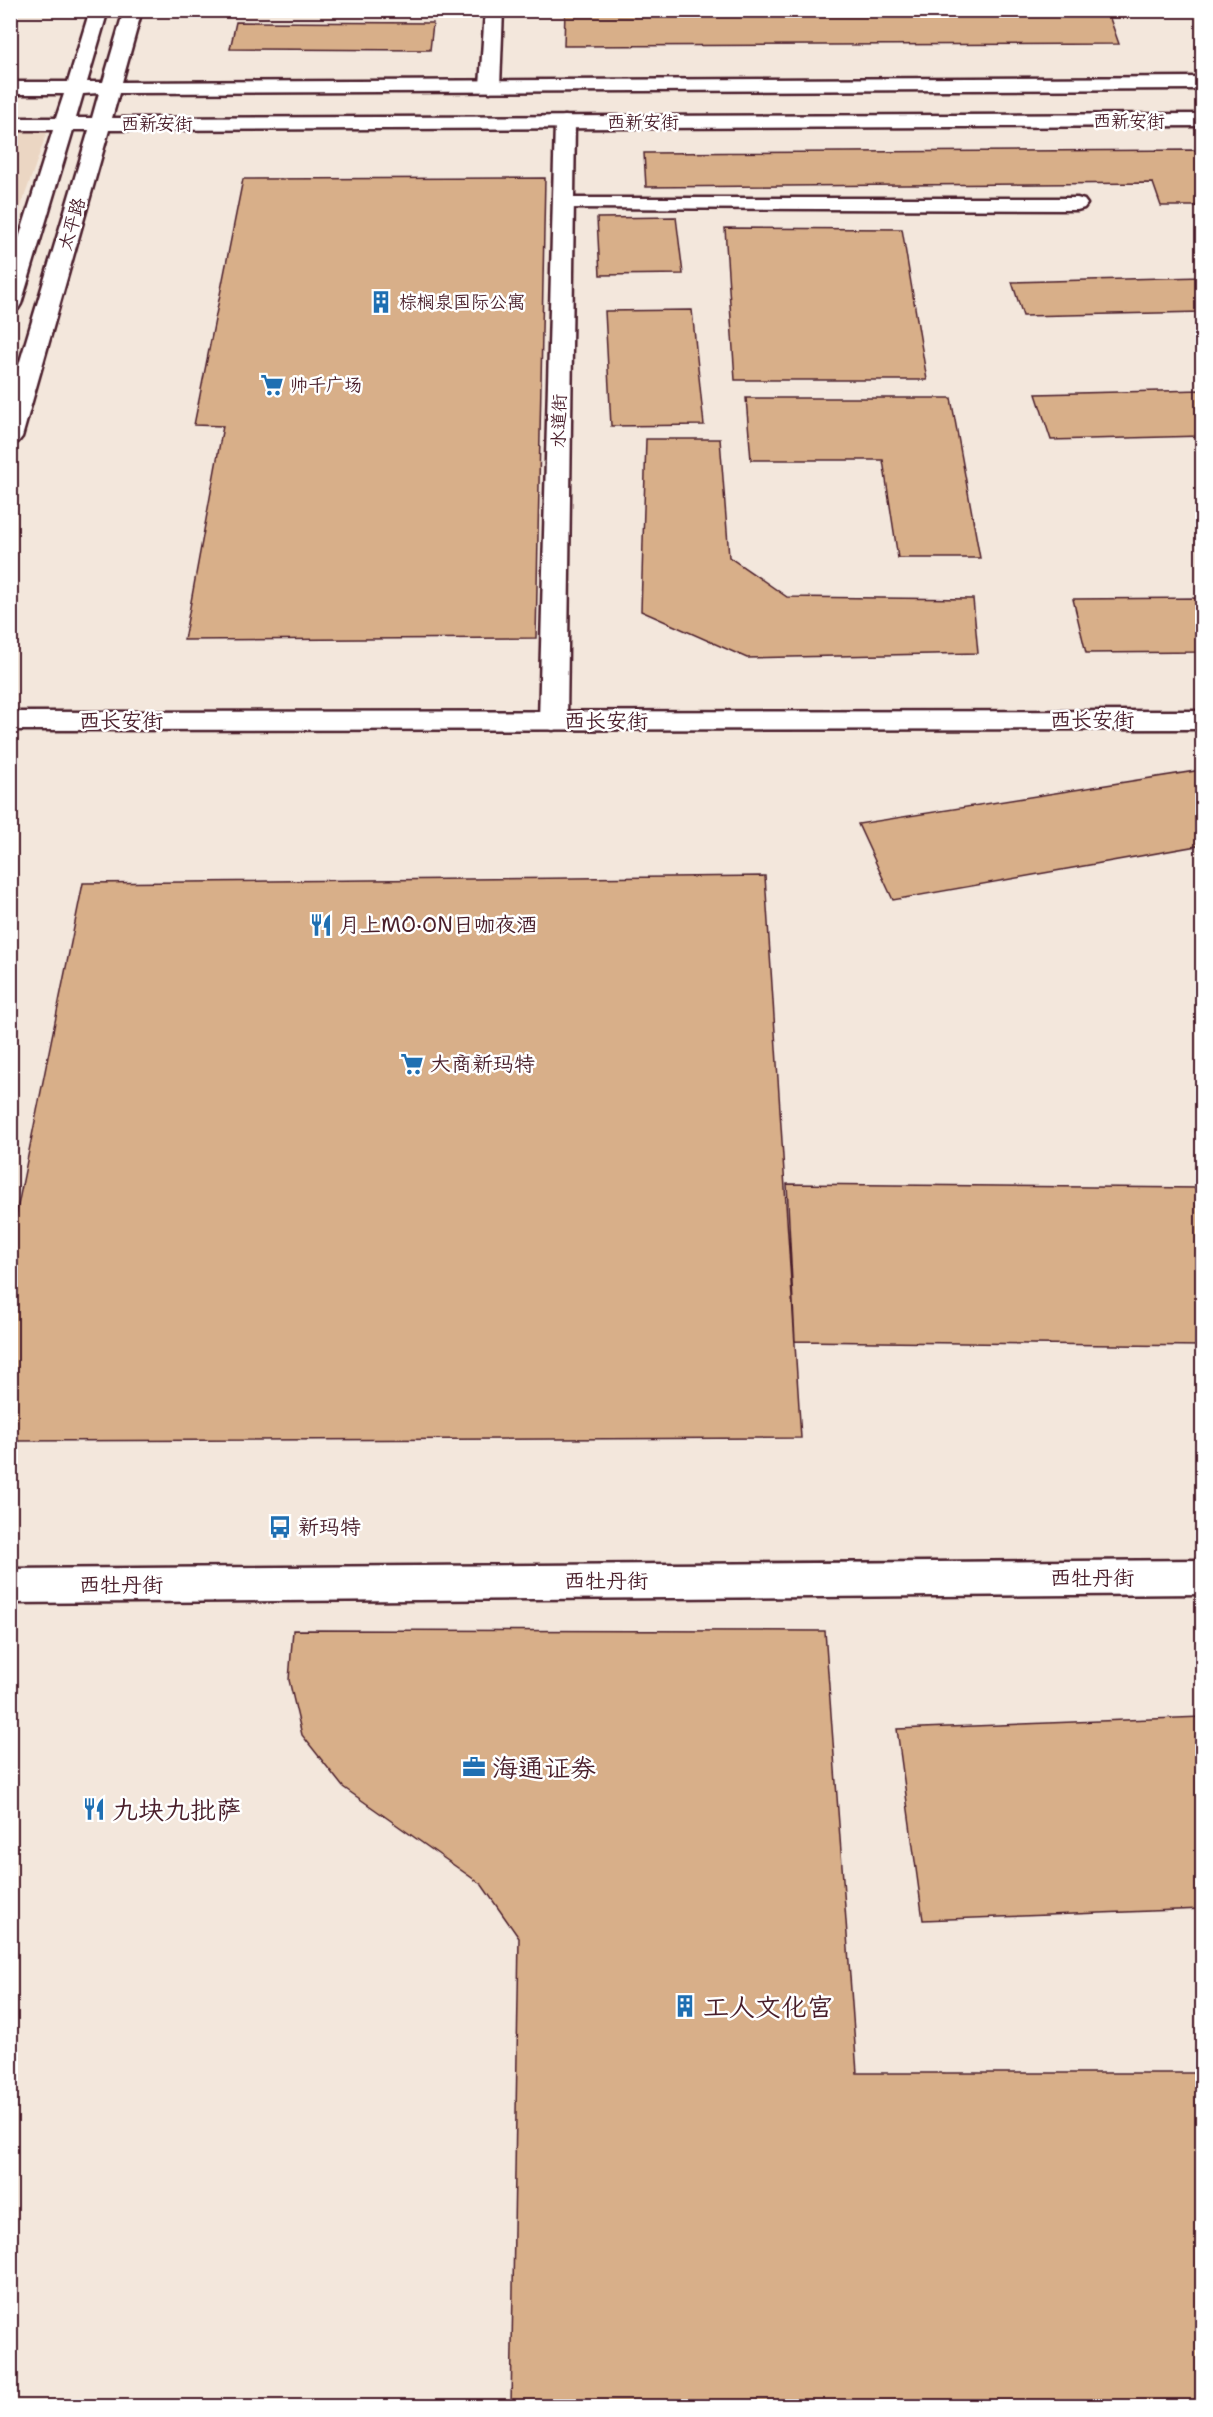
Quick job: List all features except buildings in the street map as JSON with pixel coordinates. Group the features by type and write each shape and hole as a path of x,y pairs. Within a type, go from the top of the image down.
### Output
{"main road":[{"name":"太平路","path":"10,304 83,124 93,88 99,10"},
{"name":"太平路","path":"10,437 93,88 133,10"},
{"path":"490,86 494,10"},
{"name":"西新安街","path":"10,88 1203,83"},
{"name":"西新安街","path":"10,124 1203,120"},
{"name":"水道街","path":"553,721 565,122"},
{"path":"563,204 1077,204"},
{"name":"西长安街","path":"10,721 1203,720"},
{"name":"西牡丹街","path":"10,1586 1203,1577"}],"shaded area":[{"path":"10,132 47,132 11,235"}],"place":[{"name":"棕榈泉国际公寓","path":"381,302"},
{"name":"帅千广场","path":"272,385"},
{"name":"月上MO·ON日咖夜酒","path":"321,925"},
{"name":"大商新玛特","path":"412,1064"},
{"name":"新玛特","path":"280,1527"},
{"name":"海通证券","path":"474,1767"},
{"name":"九块九批萨","path":"94,1809"},
{"name":"工人文化宫","path":"685,2006"}]}
